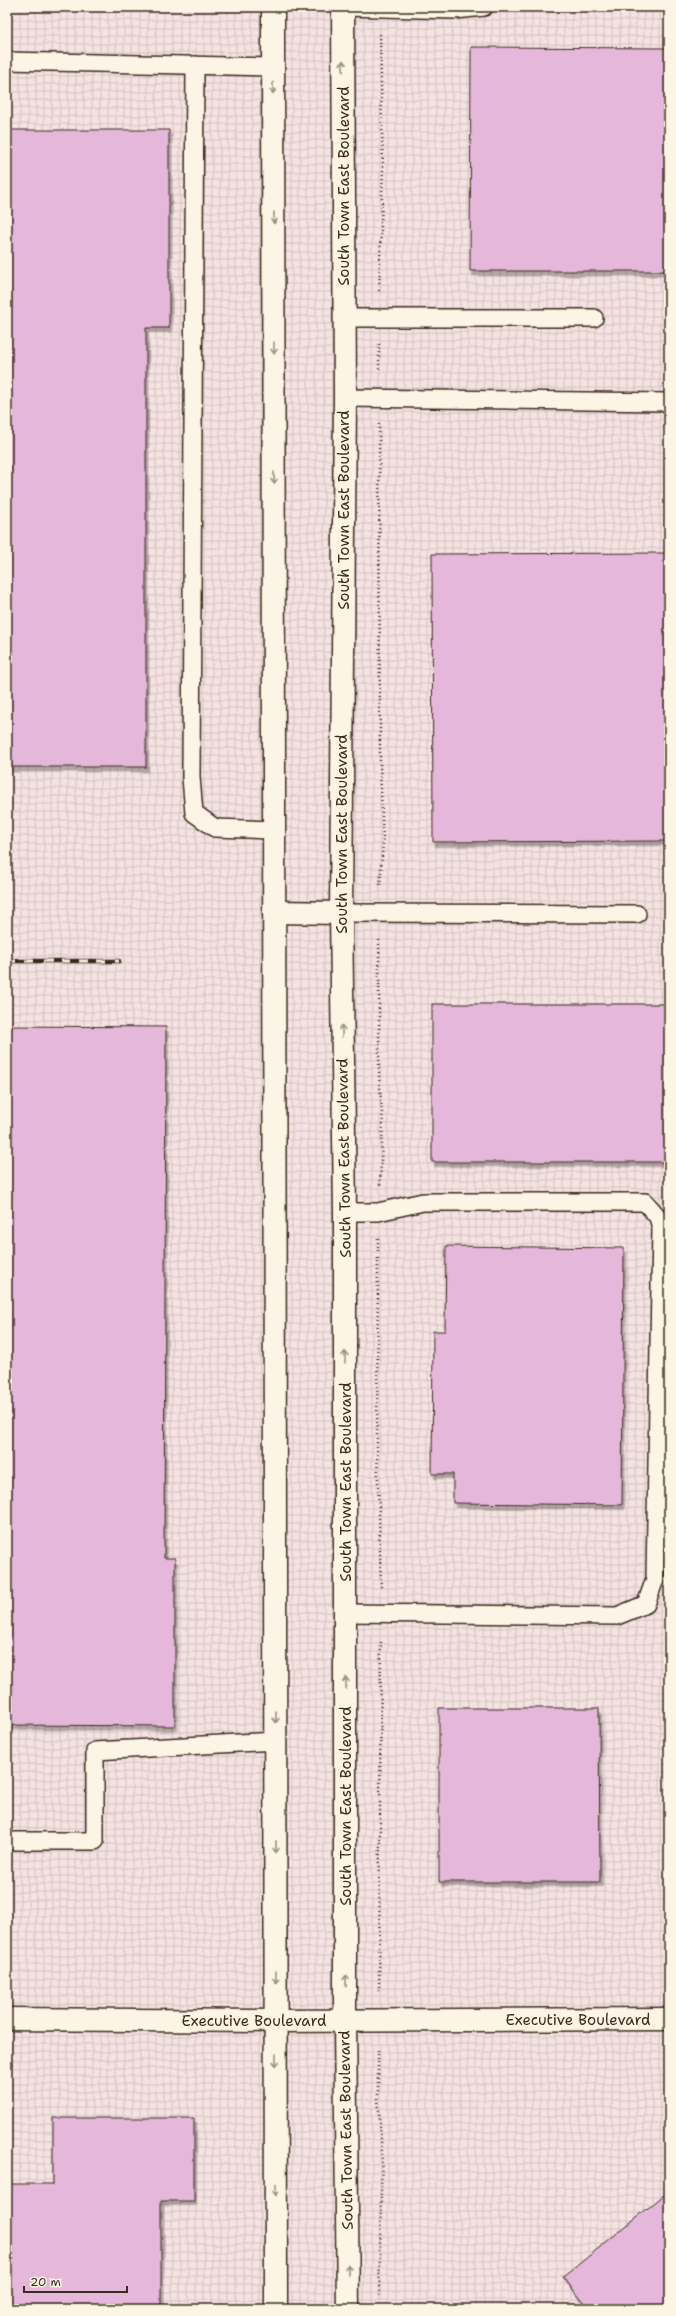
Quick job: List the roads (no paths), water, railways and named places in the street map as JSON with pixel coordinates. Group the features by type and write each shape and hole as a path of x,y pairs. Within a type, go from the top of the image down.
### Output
{"main road":[{"path":"273,7 276,2309"},
{"name":"South Town East Boulevard","path":"344,7 344,398 341,913 344,1212 348,2309"},
{"path":"274,912 341,913"},
{"name":"Executive Boulevard","path":"7,2019 276,2022 346,2020 669,2019"}],"lane":[{"path":"344,7 455,10 484,7"},
{"path":"7,61 273,67"},
{"path":"195,65 191,777 194,813 215,828 274,830"},
{"path":"344,318 594,318"},
{"path":"344,398 669,402"},
{"path":"341,913 637,914"},
{"path":"344,1212 378,1212 423,1202 645,1202 658,1217 661,1228 655,1579 646,1604 617,1616 346,1613"},
{"path":"7,1840 96,1841 96,1751 276,1741"}],"railway":[{"path":"7,961 119,961"}]}
